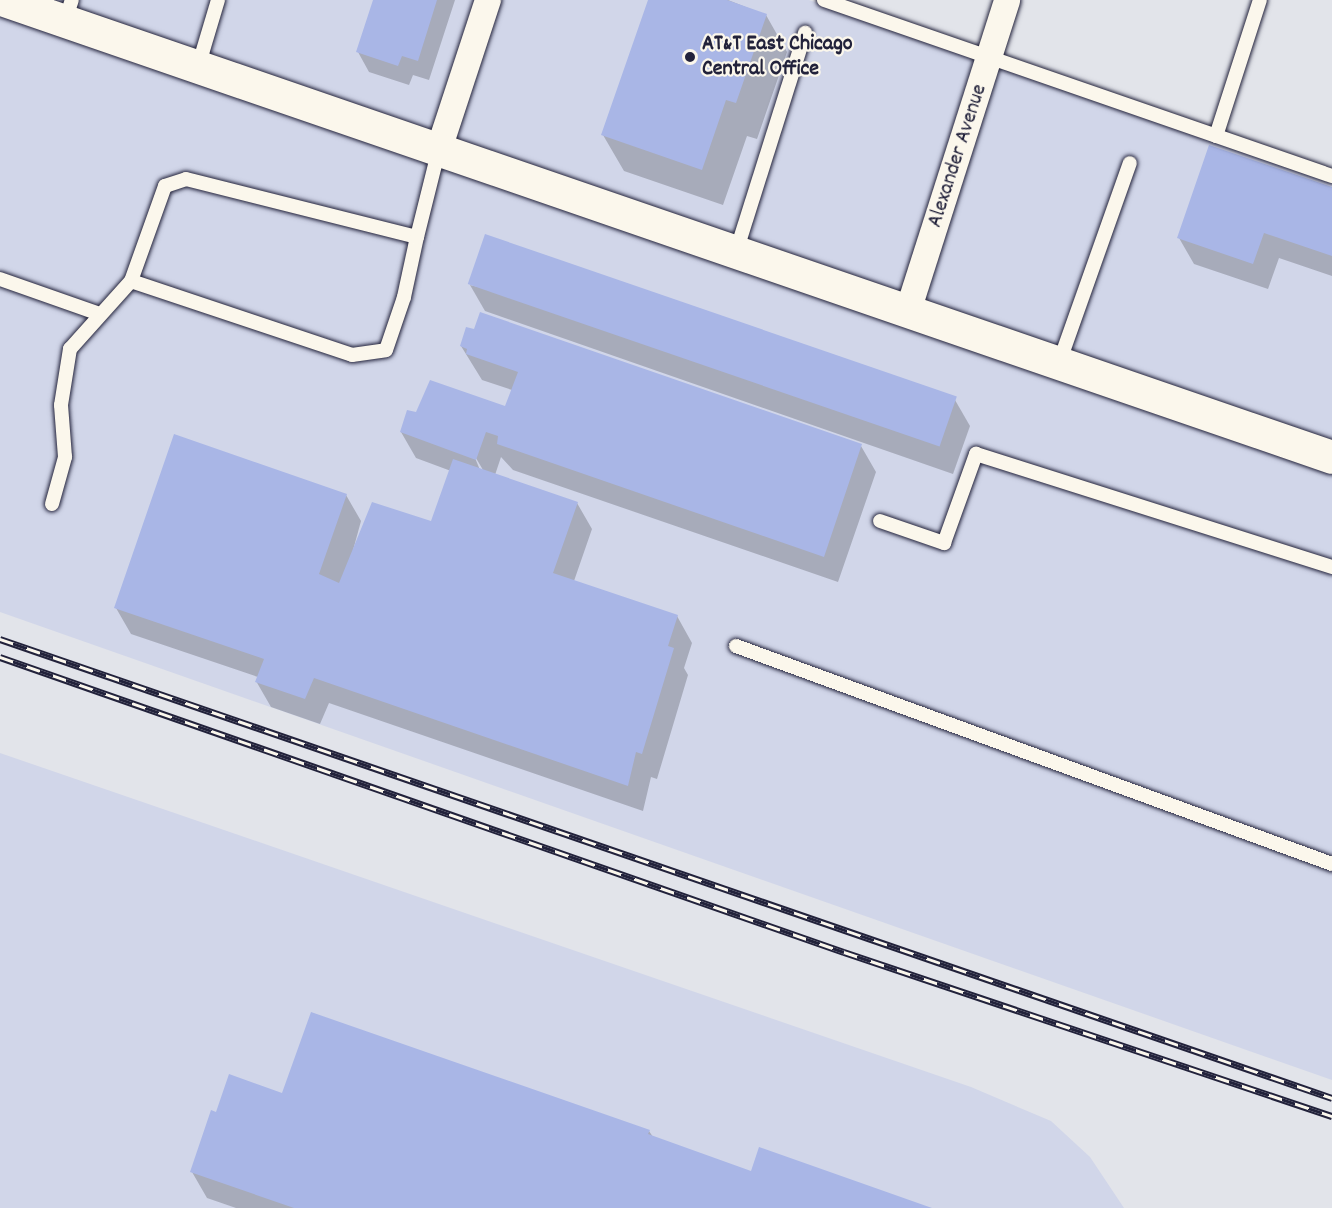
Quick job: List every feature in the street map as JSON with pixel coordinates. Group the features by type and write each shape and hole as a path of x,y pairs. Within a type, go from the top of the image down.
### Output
{"main road":[{"path":"3,0 68,11 198,67 1332,457"}],"street":[{"path":"439,149 488,0"},
{"name":"Alexander Avenue","path":"908,311 1007,0"}],"lane":[{"path":"198,67 218,0"},
{"path":"824,0 1332,176"},
{"path":"1216,136 1260,0"},
{"path":"736,252 805,33"},
{"path":"131,281 352,356 386,350 404,297 439,149"},
{"path":"1059,363 1130,163"},
{"path":"52,504 65,457 61,405 70,349 131,281 165,186 186,179 417,237"},
{"path":"0,279 100,314"},
{"path":"880,521 944,543 976,454 1332,567"},
{"path":"736,646 1332,864"}],"shaded area":[{"path":"26,0 809,0 983,60 905,304"},
{"path":"0,15 1332,468 1332,1080 0,612"},
{"path":"993,64 1332,182 1332,449 916,305"},
{"path":"0,753 971,1087 1051,1121 1090,1157 1124,1208 0,1208"}],"building":[{"path":"373,0 437,0 418,61 402,56 398,66 356,52"},
{"name":"AT&T East Chicago Central Office","path":"648,0 727,0 767,14 736,103 726,100 702,170 601,135"},
{"path":"1209,145 1332,187 1332,256 1264,233 1253,264 1177,238"},
{"path":"485,234 957,396 940,447 468,284"},
{"path":"480,312 862,444 824,557 497,444 498,436 486,432 476,460 400,432 407,410 416,412 430,380 505,406 518,372 466,354 467,349 460,346 466,327 474,329"},
{"path":"174,434 347,494 319,574 339,583 372,502 431,521 453,459 578,502 553,573 678,615 668,646 674,648 642,754 636,752 628,786 314,678 305,699 255,682 264,659 114,608"},
{"path":"311,1012 650,1130 648,1134 751,1171 759,1147 932,1208 294,1208 190,1172 211,1110 216,1112 229,1074 282,1093"}],"railway":[{"path":"0,639 1332,1098"},
{"path":"0,657 844,952 1332,1116"}],"place":[{"name":"AT&T East Chicago Central Office","path":"690,57"}]}
